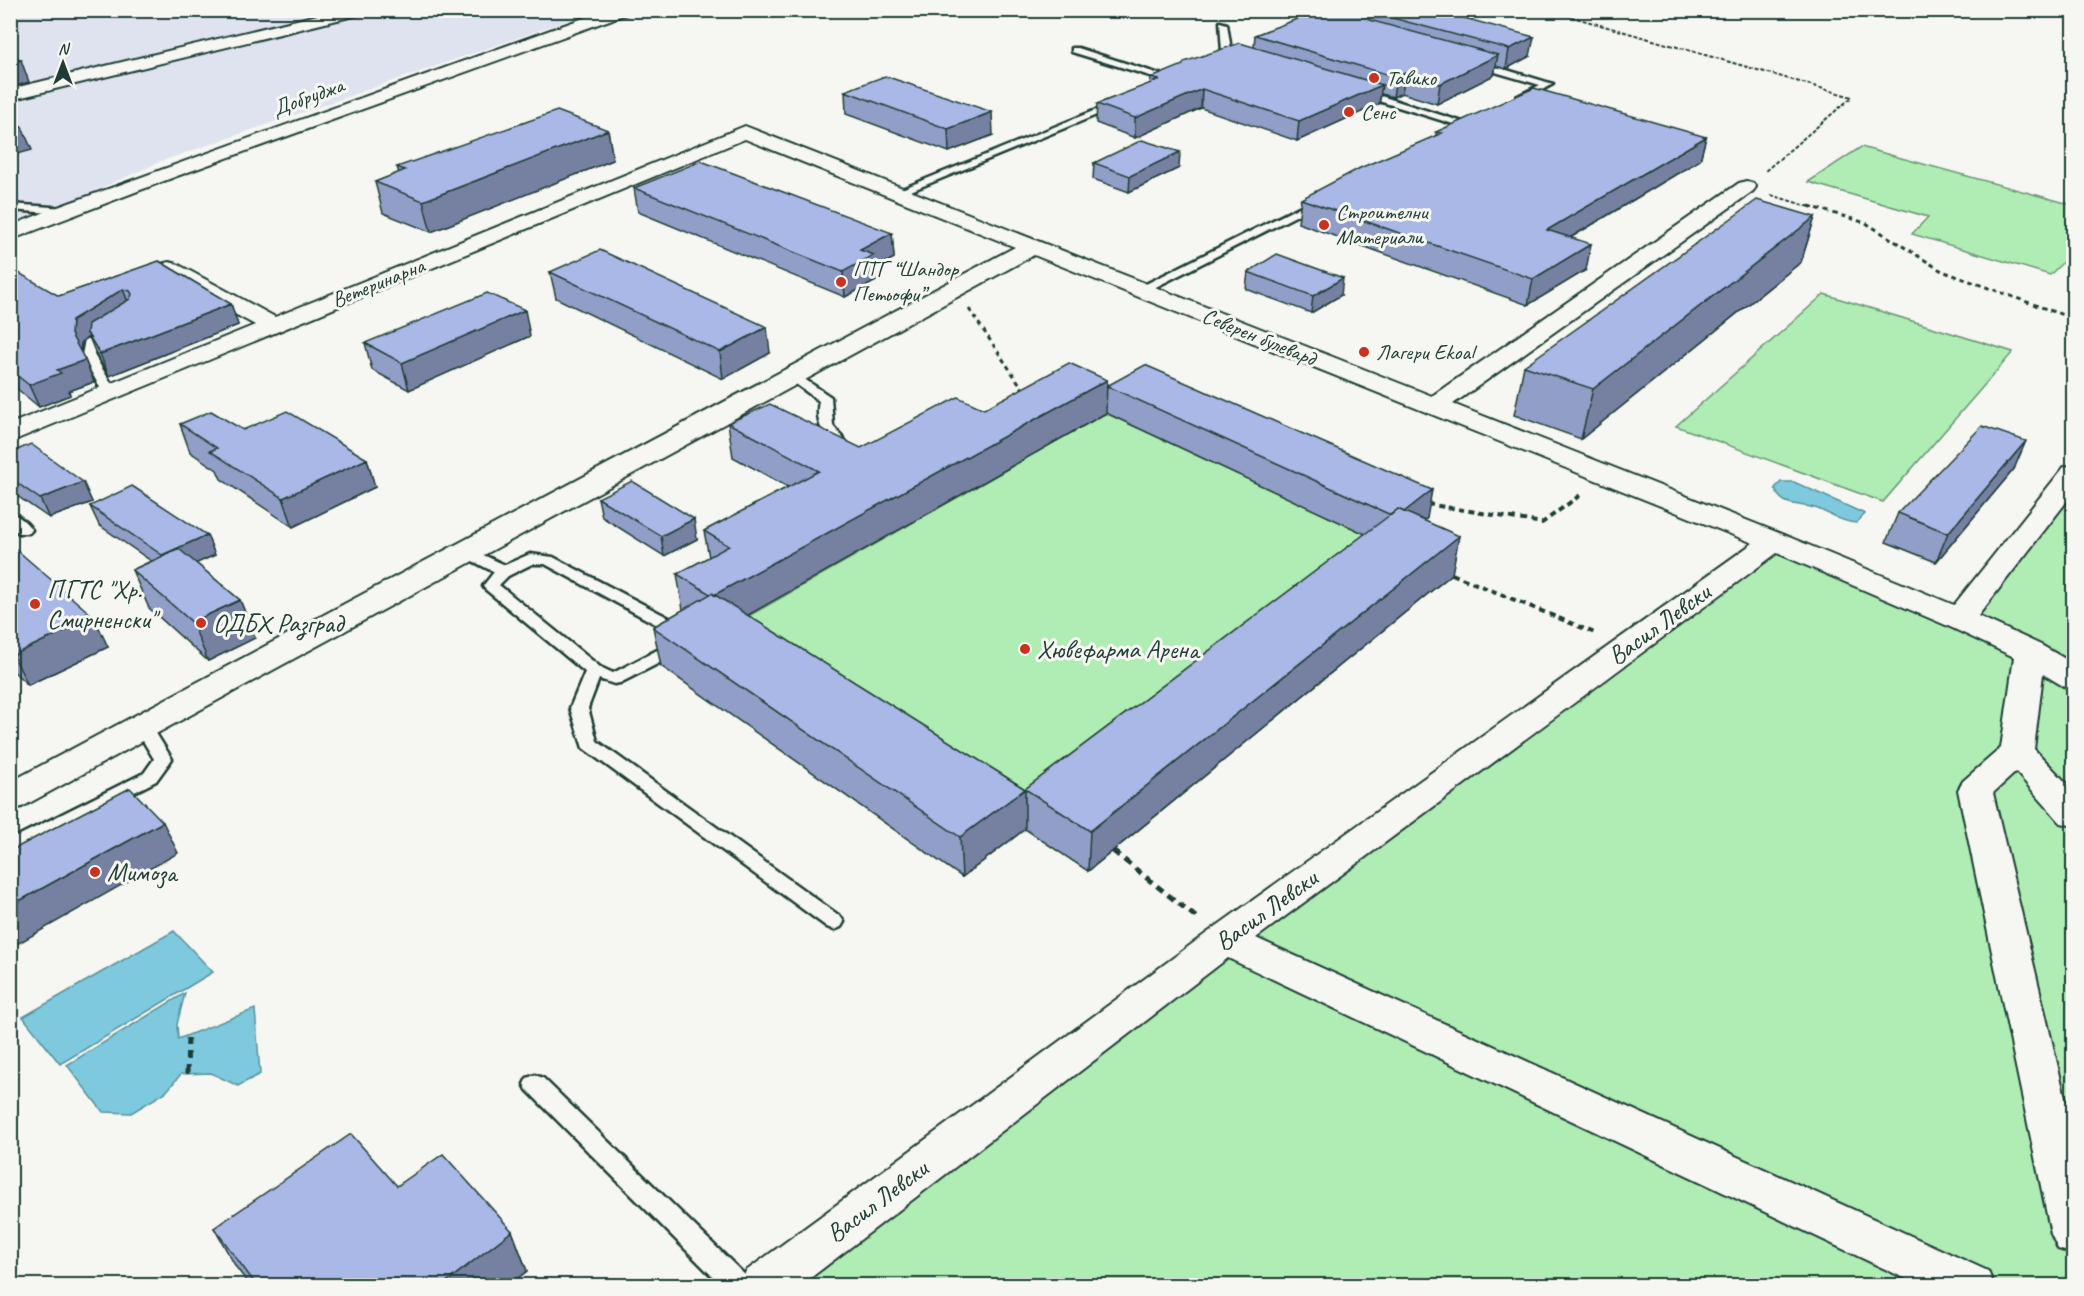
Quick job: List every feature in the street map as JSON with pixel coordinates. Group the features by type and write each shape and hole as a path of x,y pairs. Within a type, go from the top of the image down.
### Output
{"street":[{"path":"10,95 360,10"},
{"name":"Добруджа","path":"10,234 65,211 623,10"},
{"name":"Северен булевард","path":"745,132 1774,541 1959,619 2071,674"},
{"name":"Ветеринарна","path":"15,428 110,393 745,132"},
{"path":"1433,406 1746,187"},
{"path":"10,798 1032,247"},
{"path":"167,268 274,326"},
{"path":"1959,619 2073,472"},
{"name":"Васил Левски","path":"763,1286 1225,940 1774,541"},
{"path":"2030,652 2017,752 1975,790 2073,1234"},
{"path":"2017,752 2073,814"},
{"path":"1225,940 1971,1286"}],"lane":[{"path":"1223,24 1227,52 1250,59"},
{"path":"1075,50 1176,81 1155,90"},
{"path":"1459,59 1548,84 1507,104"},
{"path":"1353,90 1472,122 1456,130"},
{"path":"897,193 1122,103"},
{"path":"1140,290 1330,194"},
{"path":"10,207 65,211"},
{"path":"110,393 88,355 89,342 124,321"},
{"path":"794,376 826,400 825,429 842,445"},
{"path":"10,516 24,530"},
{"path":"466,552 505,571"},
{"path":"530,559 548,560 667,624 674,637 673,649 614,679 594,672 491,586 495,578 505,571 530,559"},
{"path":"594,672 579,708 590,744 834,922"},
{"path":"10,849 150,777 163,759 143,726"},
{"path":"535,1084 739,1286"}],"path":[{"path":"1548,10 1852,97 1746,187"},
{"path":"1746,187 1866,223 1942,271 2073,319"},
{"path":"955,289 1026,394"},
{"path":"1426,504 1542,523 1607,475"},
{"path":"1452,574 1629,646"},
{"path":"1113,851 1225,940"},
{"path":"187,1074 188,1035"}],"shaded area":[{"path":"11,11 595,11 162,161 11,228"}],"green space":[{"path":"1861,147 2073,205 2073,252 2050,275 1912,234 1928,217 1808,182"},
{"path":"1824,294 2013,352 1883,502 1676,426"},
{"name":"Хювефарма Арена","path":"1106,413 1452,574 1088,871 1025,829 962,877 661,666"},
{"path":"2073,490 2073,1285 784,1286 1763,544 1967,629"}],"water":[{"path":"1781,482 1794,482 1865,514 1856,523 1815,508 1791,504 1782,499 1775,488"},
{"path":"174,931 213,972 60,1064 23,1017"},
{"path":"185,993 177,1024 178,1039 255,1009 260,1074 238,1086 211,1073 181,1074 166,1092 131,1113 103,1112 67,1065"}],"building":[{"path":"1321,10 1435,10 1534,37 1509,49 1370,12 1367,14 1369,20 1498,55 1440,84 1405,73 1396,77 1255,35"},
{"path":"1240,43 1382,85 1299,121 1202,89 1135,118 1097,104 1159,80 1151,78 1183,65 1184,62"},
{"path":"10,56 21,60 10,63"},
{"path":"885,76 992,112 948,129 845,91"},
{"path":"1534,88 1706,137 1547,230 1591,244 1533,279 1301,199 1360,168 1442,133 1436,132"},
{"path":"557,111 608,130 423,201 375,182 405,170 397,167"},
{"path":"10,119 22,127 10,130"},
{"path":"1142,140 1180,152 1130,176 1094,163"},
{"path":"701,161 892,233 860,250 874,255 843,272 634,188"},
{"path":"1757,200 1815,217 1593,389 1524,366"},
{"path":"600,250 767,327 720,352 550,272"},
{"path":"1277,254 1343,278 1313,296 1248,272"},
{"path":"159,261 231,304 100,354 87,333 88,324 130,299 132,294 130,291 123,289 72,320 71,334 85,360 57,370 61,373 29,385 10,370 10,276 19,273 59,296"},
{"path":"487,293 525,310 402,363 365,343"},
{"path":"1069,363 1107,380 714,595 677,574 729,546 704,531 819,471 728,423 770,404 861,448 958,397 984,409"},
{"path":"1145,365 1432,490 1404,512 1398,509 1391,515 1107,386"},
{"path":"211,411 243,430 287,411 367,459 283,498 210,451 217,448 180,424"},
{"path":"1982,426 2026,441 1948,533 1898,513"},
{"path":"31,444 83,482 40,499 10,478 10,453"},
{"path":"632,481 694,519 661,536 598,498"},
{"path":"132,486 207,535 162,555 90,506"},
{"path":"1398,509 1459,536 1090,831 1025,789"},
{"path":"10,544 94,617 13,655 10,653"},
{"path":"179,549 240,600 192,622 132,570"},
{"path":"712,593 1025,789 960,837 653,627"},
{"path":"130,788 163,822 10,906 10,851"},
{"path":"351,1134 397,1186 443,1154 512,1231 441,1286 257,1286 214,1228"}],"place":[{"name":"Тавико","path":"1374,78"},
{"name":"Сенс","path":"1349,112"},
{"name":"Строителни Материали","path":"1324,225"},
{"name":"ПТГ “Шандор Петьофи”","path":"841,282"},
{"name":"Лагери Ekoal","path":"1364,352"},
{"name":"ПГТС \"Хр. Смирненски\"","path":"35,604"},
{"name":"ОДБХ Разград","path":"201,623"},
{"name":"Хювефарма Арена","path":"1025,649"},
{"name":"Мимоза","path":"95,872"}]}
